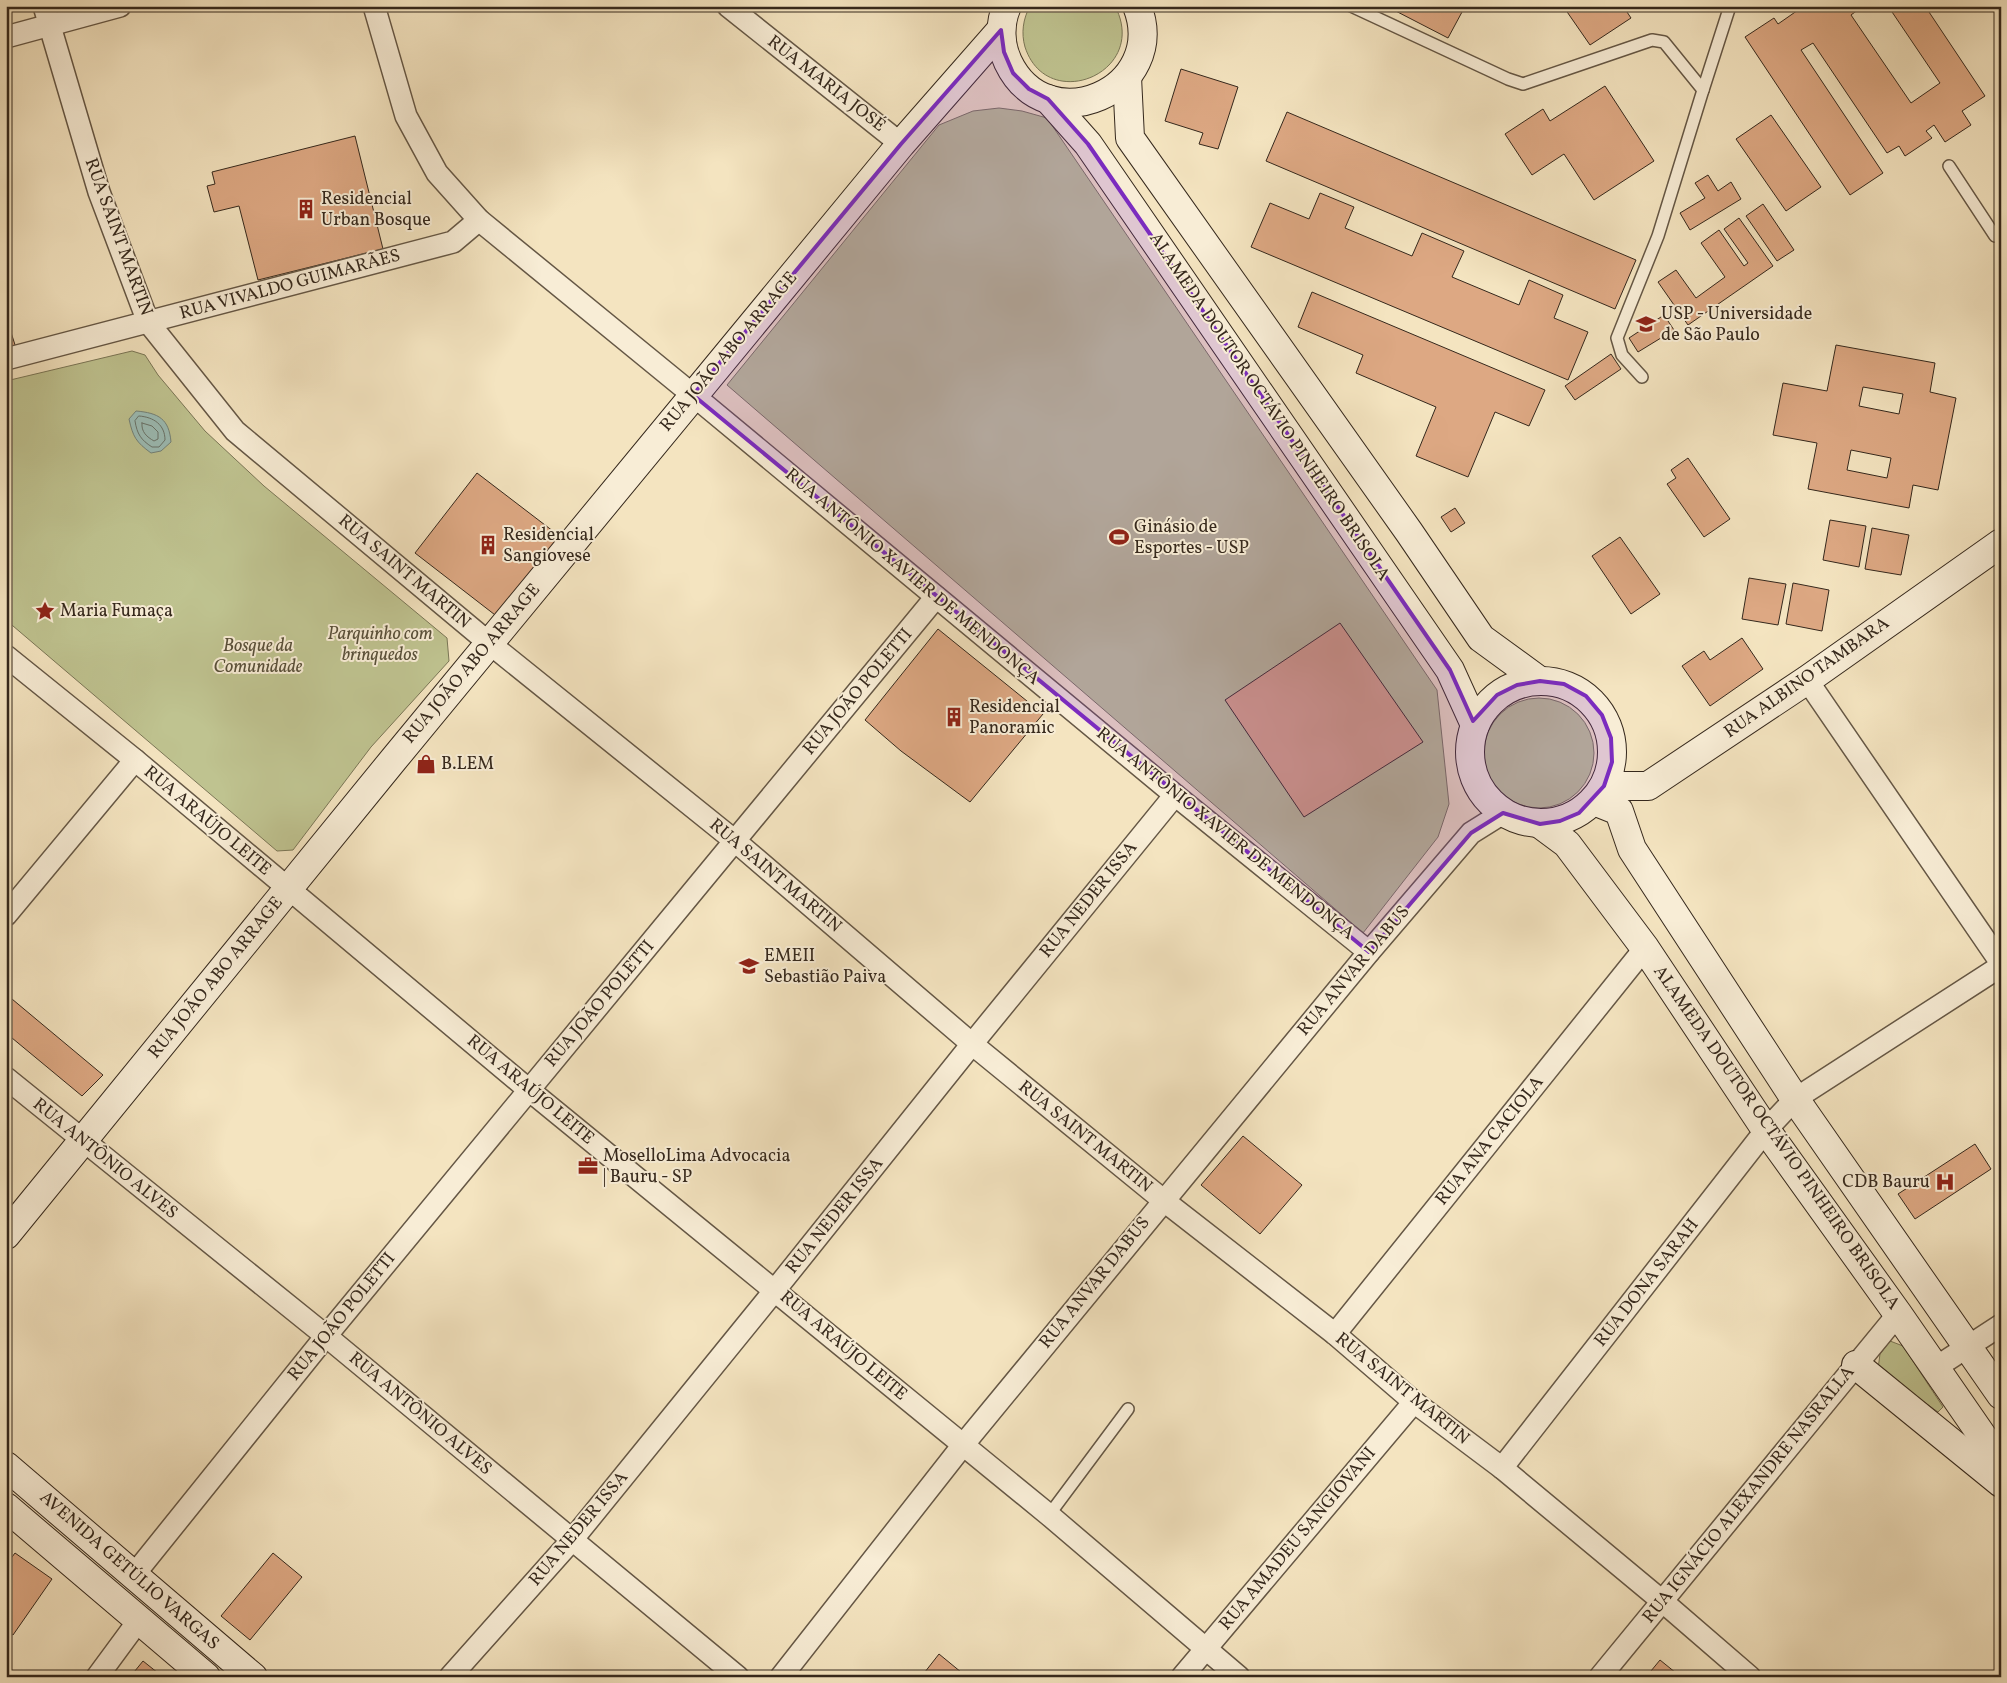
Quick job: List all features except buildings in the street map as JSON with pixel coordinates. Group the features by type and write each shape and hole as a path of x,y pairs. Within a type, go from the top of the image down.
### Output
{"street":[{"path":"6,37 47,16 120,6"},
{"name":"RUA ANTÔNIO XAVIER DE MENDONÇA","path":"374,6 406,116 437,173 479,220 1175,795 1369,952"},
{"name":"RUA MARIA JOSÉ","path":"728,6 901,144"},
{"name":"ALAMEDA DOUTOR OCTÁVIO PINHEIRO BRISOLA","path":"1004,18 1004,52 1014,72 1029,89 1048,99 1070,103 1091,100 1111,92 1127,77 1139,56 1143,32 1138,6"},
{"name":"RUA SAINT MARTIN","path":"47,16 99,192 148,322 236,431 489,643 735,841 972,1044 1163,1200 1335,1334 1414,1402 1502,1468 1750,1677"},
{"name":"RUA JOÃO ABO ARRAGE","path":"6,1235 489,643 1004,18"},
{"name":"ALAMEDA DOUTOR OCTÁVIO PINHEIRO BRISOLA","path":"1127,77 1130,138 1404,524 1481,638 1540,681"},
{"name":"ALAMEDA DOUTOR OCTÁVIO PINHEIRO BRISOLA","path":"1048,99 1088,144 1450,670 1475,725"},
{"name":"RUA VIVALDO GUIMARÃES","path":"6,359 453,242 479,220"},
{"name":"RUA ALBINO TAMBARA","path":"1599,793 1648,786 1807,680 2001,543"},
{"name":"RUA JOÃO POLETTI","path":"134,1576 326,1336 936,597"},
{"name":"RUA ARAÚJO LEITE","path":"6,656 135,760 529,1090 1049,1515 1238,1677"},
{"path":"1807,680 2001,965"},
{"name":"ALAMEDA DOUTOR OCTÁVIO PINHEIRO BRISOLA","path":"1540,824 1560,821 1578,813 1599,793 1612,762 1611,738 1602,715 1586,696 1564,684 1540,681 1517,685 1497,696 1482,712 1475,725 1469,747 1470,763 1474,778 1481,792 1491,804 1504,813 1540,824 1567,844 1645,948 1766,1130 1898,1314 2001,1463"},
{"path":"6,916 135,760"},
{"name":"ALAMEDA DOUTOR OCTÁVIO PINHEIRO BRISOLA","path":"1599,793 1619,811 1632,849 1795,1100 2001,1395"},
{"name":"RUA NEDER ISSA","path":"450,1677 572,1540 1175,795"},
{"name":"RUA ANVAR DABUS","path":"781,1677 963,1445 1369,952 1471,833 1504,813"},
{"name":"RUA ANA CACIOLA","path":"1335,1334 1645,948"},
{"name":"RUA DONA SARAH","path":"1502,1468 1766,1130 1795,1100 2001,965"},
{"name":"RUA ANTÔNIO ALVES","path":"6,1078 326,1336 738,1677"},
{"name":"RUA IGNÁCIO ALEXANDRE NASRALLA","path":"1600,1677 1898,1314"},
{"path":"1935,1368 2001,1325"},
{"path":"1856,1365 2001,1483"},
{"name":"RUA AMADEU SANGIOVANI","path":"1182,1677 1414,1402"},
{"name":"AVENIDA GETÚLIO VARGAS","path":"6,1466 253,1677"},
{"name":"AVENIDA GETÚLIO VARGAS","path":"6,1507 206,1677"},
{"path":"97,1677 139,1620"}],"lane":[{"path":"1351,6 1508,79 1523,84 1652,40 1664,42 1703,90"},
{"path":"1642,377 1622,354 1617,338 1658,236 1730,6"},
{"path":"1949,166 1995,236"},
{"path":"1049,1515 1128,1409"}],"highlighted area":[{"path":"1001,30 1004,52 1013,73 1029,89 1048,99 1088,144 1450,670 1473,721 1497,695 1517,685 1540,681 1564,684 1586,696 1602,715 1611,738 1612,762 1604,786 1579,813 1560,821 1540,824 1503,813 1471,833 1369,952 693,395 901,144"}],"green space":[{"path":"1030,6 1115,6 1122,30 1119,50 1108,66 1091,77 1072,82 1053,79 1037,68 1025,47 1023,26"},
{"name":"Ginásio de Esportes - USP","path":"999,108 1022,111 1047,118 1437,690 1449,804 1438,837 1363,933 727,385 939,125 973,111"},
{"name":"Bosque da Comunidade","path":"132,351 145,355 158,375 205,431 264,486 447,638 449,661 371,747 293,850 277,851 6,620 6,381"},
{"path":"1539,698 1560,702 1578,714 1590,732 1594,753 1590,774 1578,792 1560,804 1539,808 1518,804 1500,792 1488,774 1484,753 1488,732 1500,714 1518,702"},
{"path":"1890,1341 1903,1346 1943,1407 1938,1412 1878,1369 1880,1354"}],"water":[{"path":"136,411 151,413 165,423 171,442 161,451 151,453 136,439 129,419"}],"place":[{"name":"Residencial Urban Bosque","path":"306,209"},
{"name":"USP - Universidade de São Paulo","path":"1646,324"},
{"name":"Ginásio de Esportes - USP","path":"1119,537"},
{"name":"Residencial Sangiovese","path":"488,545"},
{"name":"Maria Fumaça","path":"45,611"},
{"name":"Residencial Panoramic","path":"954,717"},
{"name":"B.LEM","path":"426,764"},
{"name":"EMEII Sebastião Paiva","path":"749,966"},
{"name":"MoselloLima Advocacia | Bauru - SP","path":"588,1166"},
{"name":"CDB Bauru","path":"1945,1182"}],"park label":[{"name":"Parquinho com brinquedos","path":"380,644"}]}
